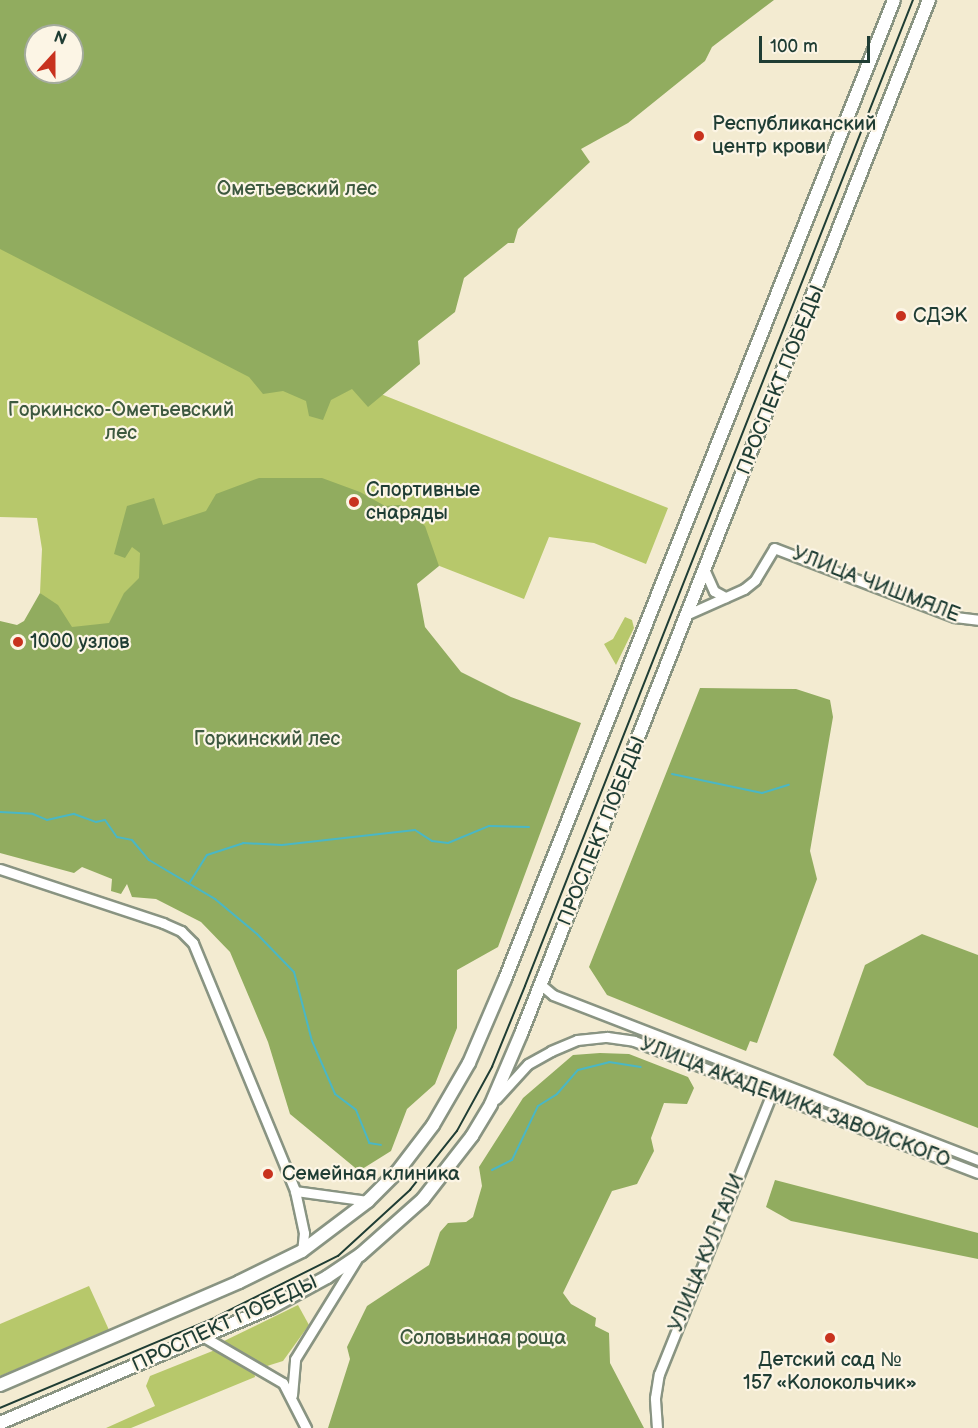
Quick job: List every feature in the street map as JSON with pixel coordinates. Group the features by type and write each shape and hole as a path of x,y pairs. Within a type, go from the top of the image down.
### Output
{"main road":[{"name":"ПРОСПЕКТ ПОБЕДЫ","path":"0,1385 302,1251 368,1201 398,1171 434,1125 483,1032 894,0"},
{"name":"ПРОСПЕКТ ПОБЕДЫ","path":"0,1423 270,1308 360,1254 423,1199 450,1167 491,1104 688,614 929,0"}],"street":[{"name":"УЛИЦА ЧИШМЯЛЕ","path":"688,614 755,580 774,548 955,617 978,620"},
{"path":"705,571 714,591 725,597"},
{"path":"0,869 163,922 181,931 193,943 295,1191 304,1233 302,1251"},
{"name":"УЛИЦА АКАДЕМИКА ЗАВОЙСКОГО","path":"540,984 553,995 978,1160"},
{"name":"УЛИЦА АКАДЕМИКА ЗАВОЙСКОГО","path":"491,1104 528,1064 543,1055 577,1040 607,1036 654,1046 771,1094 978,1173"},
{"name":"УЛИЦА КУЛ ГАЛИ","path":"657,1428 655,1398 659,1374 776,1082"},
{"path":"295,1191 368,1201"},
{"path":"292,1395 296,1359 360,1254"},
{"path":"204,1337 270,1373 292,1395 306,1428"}],"green space":[{"name":"Ометьевский лес","path":"0,0 774,0 712,47 705,61 628,123 581,149 590,162 518,229 514,243 508,243 464,278 455,312 418,341 420,364 368,407 352,389 331,400 323,420 309,416 306,401 283,391 263,394 249,377 0,249"},
{"name":"Горкинско-Ометьевский лес","path":"0,243 668,508 646,564 594,543 549,537 524,599 437,565 207,511 111,625 71,630 40,593 42,549 37,518 0,517"},
{"name":"Горкинский лес","path":"259,478 322,478 360,492 385,506 400,505 425,526 439,566 417,584 425,627 461,672 511,697 581,723 498,947 457,970 457,1028 435,1084 407,1109 391,1151 359,1171 290,1114 268,1042 230,952 201,922 156,899 132,897 127,884 121,894 111,891 112,879 82,867 74,873 0,853 0,621 17,625 24,621 40,593 58,605 72,627 109,623 124,593 139,578 140,553 132,547 125,558 114,554 127,506 154,498 163,525 206,511 216,494"},
{"path":"625,617 632,620 634,628 616,665 604,644 613,639"},
{"path":"700,688 796,689 830,700 833,717 810,851 817,879 757,1043 750,1041 746,1051 607,995 589,967"},
{"path":"922,934 978,955 978,1128 867,1085 833,1055 865,965"},
{"name":"Соловьиная роща","path":"629,1054 688,1077 694,1088 687,1104 664,1103 651,1138 654,1151 637,1184 612,1191 563,1293 571,1304 596,1318 595,1326 609,1333 610,1363 644,1428 328,1428 350,1359 347,1347 367,1306 429,1265 440,1232 448,1223 466,1222 473,1217 482,1186 479,1167 523,1098 573,1055"},
{"path":"775,1180 978,1233 978,1259 791,1221 766,1207"},
{"path":"89,1286 109,1330 0,1376 0,1324"},
{"path":"298,1305 309,1325 283,1361 267,1366 222,1342"},
{"path":"215,1350 254,1371 255,1377 131,1428 106,1428 155,1406 146,1386 150,1376"}],"waterway":[{"path":"672,774 762,793 789,785"},
{"path":"0,812 33,814 47,820 74,814 96,822 105,820 117,837 132,840 149,860 215,899 257,934 294,972 312,1041 335,1094 356,1110 369,1143 381,1145"},
{"path":"190,882 207,855 243,843 282,845 415,830 432,841 448,843 489,826 529,827"},
{"path":"492,1170 512,1160 538,1106 557,1094 578,1070 609,1062 641,1067"}],"tram line":[{"path":"0,1408 216,1317 338,1256 410,1190 457,1131 492,1067 525,986 913,0"}],"place":[{"name":"Республиканский центр крови","path":"699,136"},
{"name":"СДЭК","path":"901,316"},
{"name":"Спортивные снаряды","path":"354,502"},
{"name":"1000 узлов","path":"18,642"},
{"name":"Семейная клиника","path":"268,1174"},
{"name":"Детский сад № 157 «Колокольчик»","path":"830,1338"}]}
